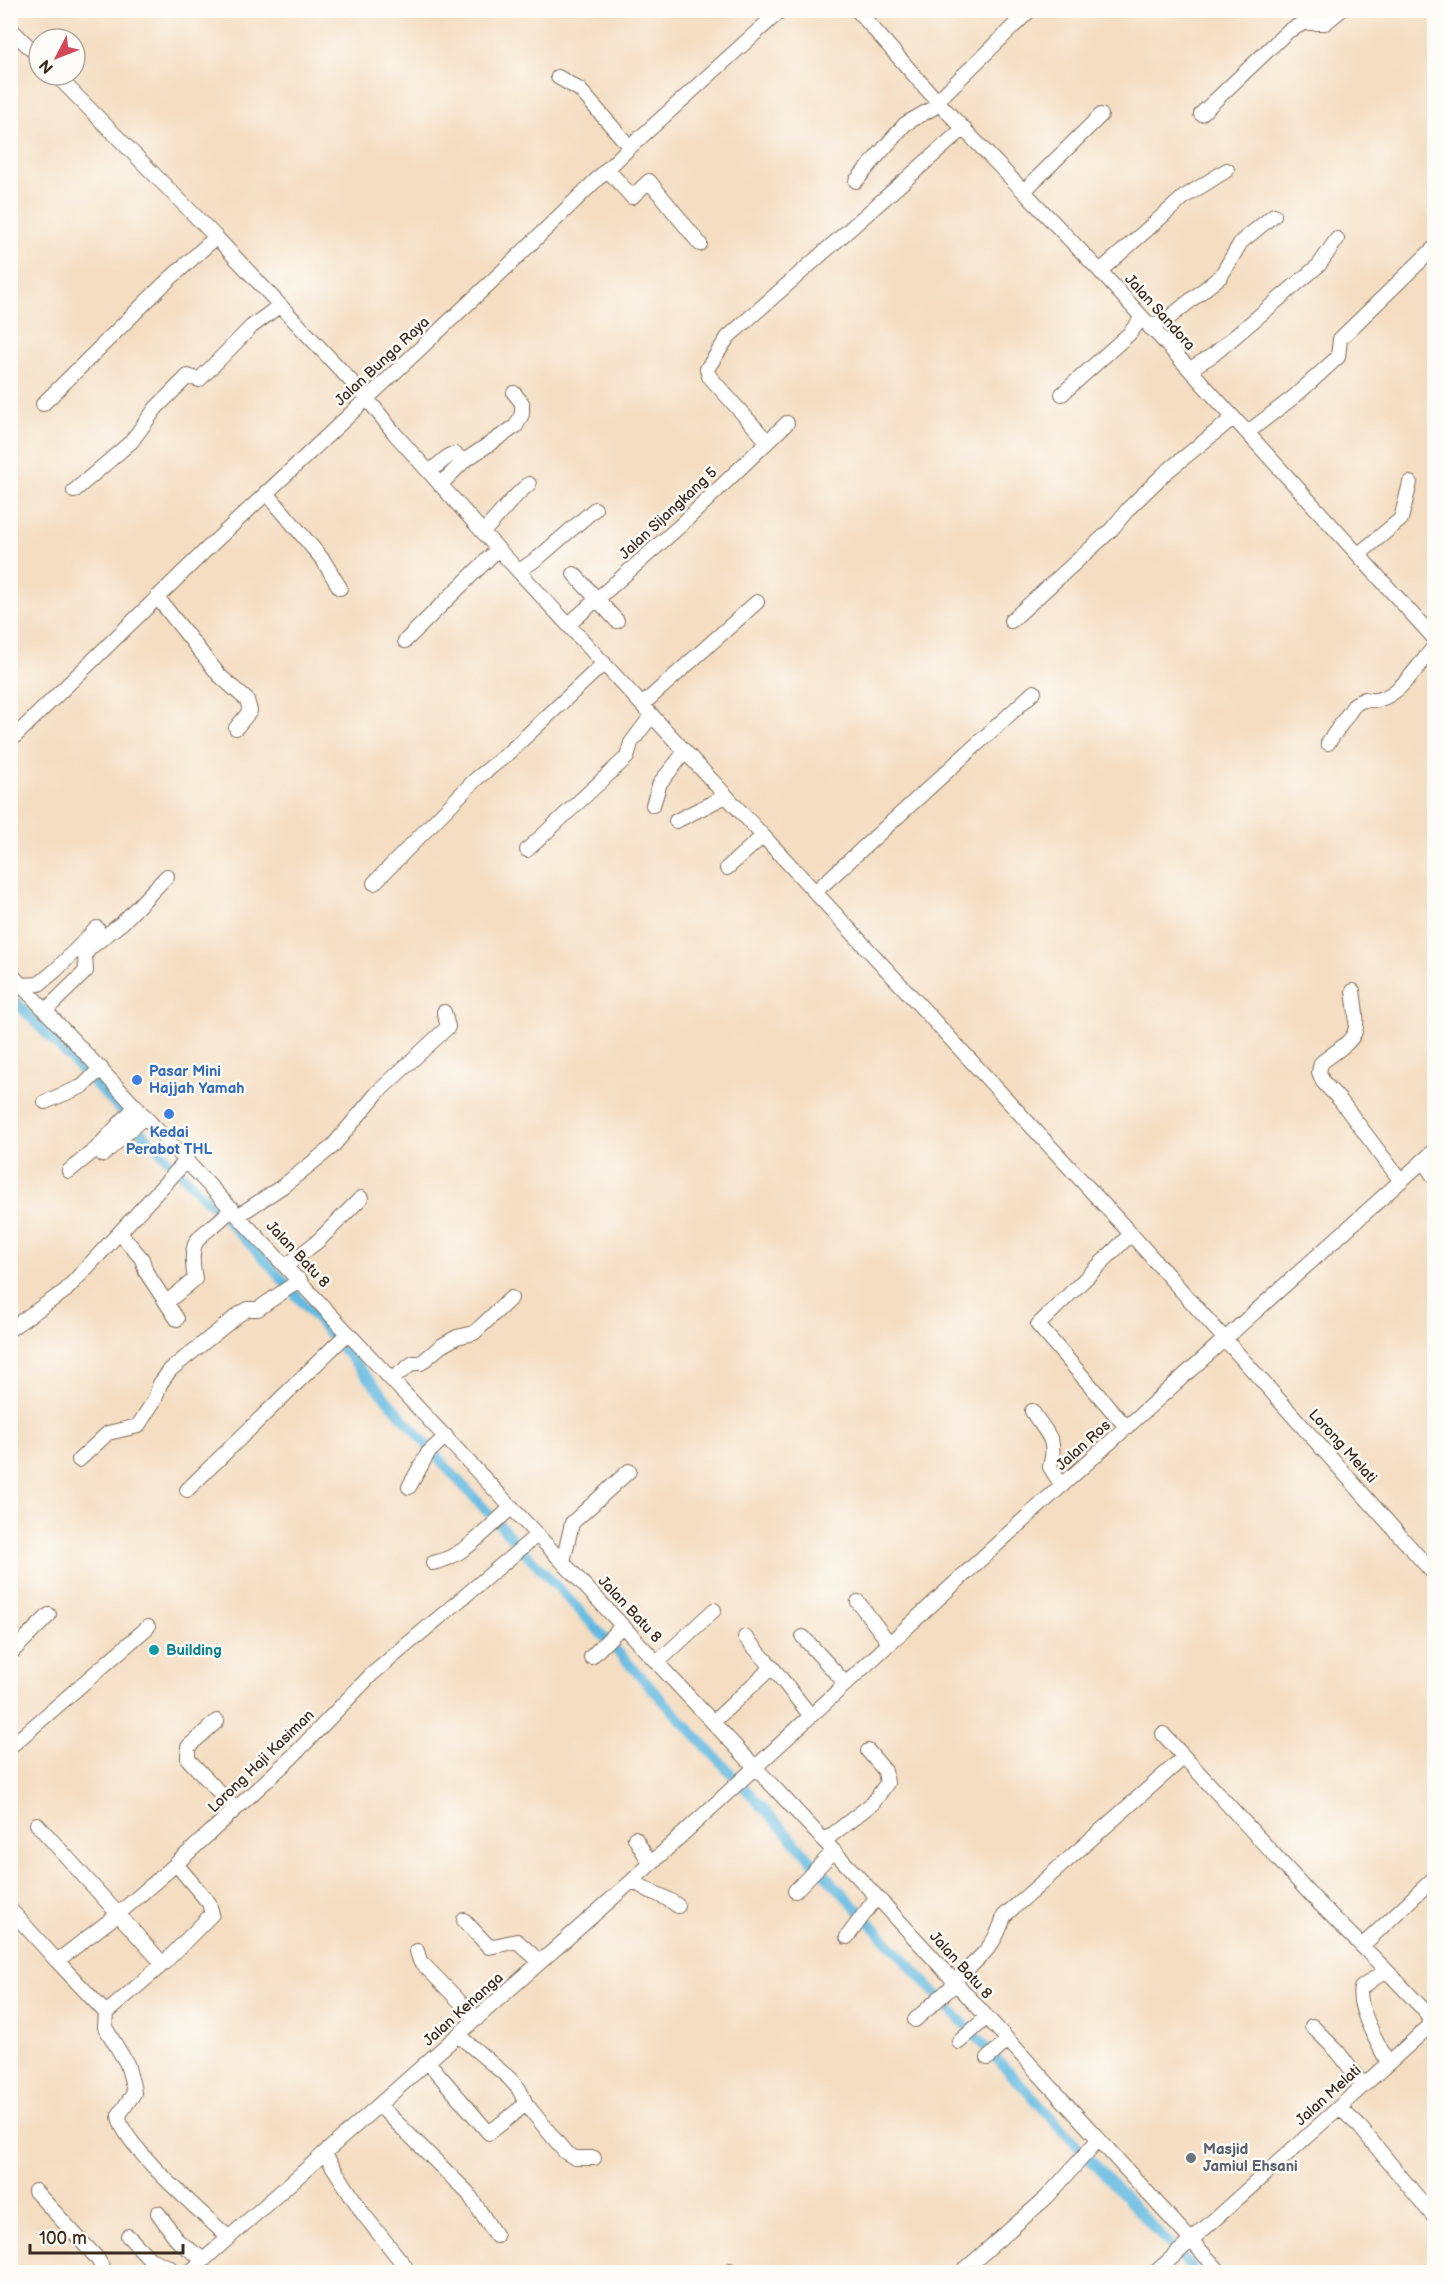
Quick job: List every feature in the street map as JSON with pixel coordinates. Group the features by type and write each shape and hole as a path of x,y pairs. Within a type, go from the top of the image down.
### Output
{"street":[{"name":"Jalan Bunga Raya","path":"10,741 366,397 630,147 780,10"},
{"name":"Jalan Sandora","path":"857,10 938,102 1100,271 1233,418 1432,630"},
{"path":"856,181 905,124 938,102 1030,10"},
{"path":"1201,114 1288,31 1304,23 1325,23 1341,10"},
{"path":"10,27 27,45"},
{"path":"558,77 580,90 630,147"},
{"name":"Lorong Melati","path":"68,87 216,237 366,397 440,485 498,549 1131,1234 1434,1574"},
{"path":"1024,191 1101,115"},
{"path":"767,441 710,376 707,369 711,358 728,337 964,128"},
{"path":"607,169 632,197 649,181 700,244"},
{"path":"1100,271 1184,197 1227,170"},
{"path":"1062,394 1128,334 1146,323 1170,317 1221,276 1241,242 1274,215"},
{"path":"43,404 163,285 216,237"},
{"path":"1190,369 1213,355 1319,265 1337,239"},
{"path":"1248,432 1295,396 1338,357 1340,339 1434,248"},
{"path":"74,491 131,442 156,408 188,376 200,380 251,327 279,306"},
{"path":"440,485 464,461 516,426 520,420 522,403 514,393"},
{"path":"1011,621 1111,530 1129,508 1166,473 1233,418"},
{"name":"Jalan Sijangkang 5","path":"569,624 681,525 787,423"},
{"path":"429,472 450,455 455,454 464,461"},
{"path":"1359,554 1401,519 1410,483"},
{"path":"483,532 512,497 529,484"},
{"path":"266,492 323,560 340,588"},
{"path":"519,571 538,558 595,508"},
{"path":"405,641 498,549"},
{"path":"574,574 617,621"},
{"path":"157,597 219,675 247,700 250,711 236,728"},
{"path":"527,850 627,757 631,743 647,710 757,602"},
{"path":"1328,742 1355,704 1365,699 1373,702 1381,700 1391,695 1434,647"},
{"path":"374,884 476,779 505,756 604,663"},
{"path":"815,891 1034,692"},
{"path":"653,805 660,783 685,752"},
{"path":"676,821 726,796"},
{"path":"727,868 763,836"},
{"path":"45,1011 86,972 85,955 90,948 123,922 167,876"},
{"path":"22,985 39,984 97,928"},
{"name":"Jalan Batu 8","path":"10,973 45,1011 94,1075 185,1163 229,1215 286,1266 340,1340 392,1379 436,1445 502,1516 563,1562 618,1630 657,1663 713,1722 752,1771 828,1851 872,1902 954,1983 981,2021 1007,2041 1094,2144 1186,2245 1220,2272"},
{"path":"1353,991 1358,1027 1355,1037 1321,1063 1319,1072 1323,1082 1340,1100 1401,1181"},
{"path":"167,1302 195,1279 191,1256 195,1241 229,1215 283,1186 332,1147 378,1092 448,1027 444,1012"},
{"path":"45,1102 94,1075"},
{"path":"69,1171 103,1155 135,1117"},
{"name":"Jalan Ros","path":"752,1771 810,1715 1434,1151"},
{"path":"1423,1161 1434,1177"},
{"path":"10,1329 65,1291 185,1163"},
{"path":"286,1266 318,1241 361,1198"},
{"path":"120,1233 142,1258 146,1272 177,1319"},
{"path":"1127,1428 1038,1325 1131,1234"},
{"path":"79,1460 108,1433 138,1426 155,1399 160,1383 170,1370 187,1356 238,1315 248,1309 258,1309 297,1282"},
{"path":"392,1379 414,1364 421,1363 441,1346 457,1337 474,1333 511,1298"},
{"path":"187,1490 245,1436 340,1340"},
{"path":"1032,1411 1052,1439 1054,1449 1050,1467 1062,1486"},
{"path":"409,1487 436,1445"},
{"path":"563,1562 572,1523 629,1471"},
{"path":"433,1563 447,1560 502,1516"},
{"name":"Lorong Haji Kasiman","path":"57,1961 117,1915 176,1864 292,1757 371,1675 533,1538"},
{"path":"858,1602 890,1644"},
{"path":"657,1663 714,1610"},
{"path":"10,1654 49,1615"},
{"path":"10,1747 148,1627"},
{"path":"591,1657 618,1630"},
{"path":"803,1636 846,1684"},
{"path":"745,1637 772,1666 810,1715"},
{"path":"713,1722 772,1666"},
{"path":"217,1721 188,1747 186,1752 188,1759 235,1809"},
{"path":"1163,1734 1313,1897 1363,1945 1424,2010 1433,2023"},
{"path":"795,1891 811,1875 828,1851 873,1803 887,1783 885,1771 868,1751"},
{"path":"915,2020 990,1948 999,1935 1004,1916 1183,1758"},
{"name":"Jalan Kenanga","path":"190,2272 380,2106 752,1771"},
{"path":"37,1824 162,1964"},
{"path":"635,1838 650,1863"},
{"path":"176,1864 209,1903 212,1914 162,1964 106,2013 105,2027 127,2064 133,2086 134,2093 119,2115 123,2130 160,2173 229,2238"},
{"path":"1363,1945 1434,1878"},
{"path":"633,1880 646,1892 668,1898 678,1906"},
{"path":"847,1937 872,1902"},
{"path":"10,1909 106,2013"},
{"path":"464,1920 489,1947 518,1941 539,1961"},
{"path":"417,1951 420,1960 477,2019"},
{"path":"1386,1970 1361,1988 1360,1992 1364,2010 1388,2063"},
{"path":"959,2042 981,2021"},
{"name":"Jalan Melati","path":"1161,2268 1433,2023"},
{"path":"1312,2026 1338,2052 1364,2085"},
{"path":"458,2035 509,2078 519,2090 526,2104 565,2152 574,2157 594,2158"},
{"path":"992,2054 1007,2041"},
{"path":"428,2062 489,2133 526,2104"},
{"path":"380,2106 468,2193 496,2236"},
{"path":"1339,2107 1360,2127 1434,2217"},
{"path":"962,2272 1047,2197 1094,2144"},
{"path":"324,2153 359,2208 405,2266"},
{"path":"35,2191 97,2258 105,2272"},
{"path":"158,2214 178,2241 204,2260"},
{"path":"128,2236 150,2259 174,2272"}],"waterway":[{"path":"10,996 265,1260 455,1477 1195,2272"}],"place":[{"name":"Pasar Mini Hajjah Yamah","path":"137,1080"},
{"name":"Kedai Perabot THL","path":"169,1114"},
{"name":"Building","path":"154,1650"},
{"name":"Masjid Jamiul Ehsani","path":"1191,2158"}]}
